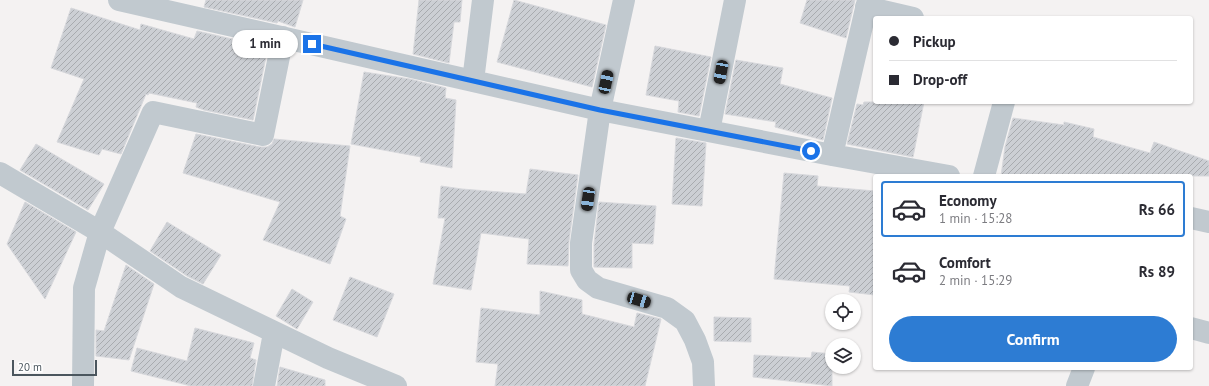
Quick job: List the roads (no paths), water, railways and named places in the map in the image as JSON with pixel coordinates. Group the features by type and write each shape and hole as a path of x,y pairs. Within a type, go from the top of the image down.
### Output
{"street":[{"path":"119,0 197,9 282,37 600,110 939,174"},
{"path":"473,81 483,0"},
{"path":"624,0 600,110 582,243 581,270 587,280 598,288 667,308 685,321 695,340 703,362 704,386"},
{"path":"709,131 735,0"},
{"path":"832,155 867,4 906,16"},
{"path":"83,386 84,288 100,232 153,112 263,135 282,37"},
{"path":"985,174 1003,104"},
{"path":"0,173 100,232 181,287 328,358 396,386"},
{"path":"1193,218 1209,222"},
{"path":"1193,329 1209,333"},
{"path":"264,386 274,333"},
{"path":"1077,386 1083,370"}]}
